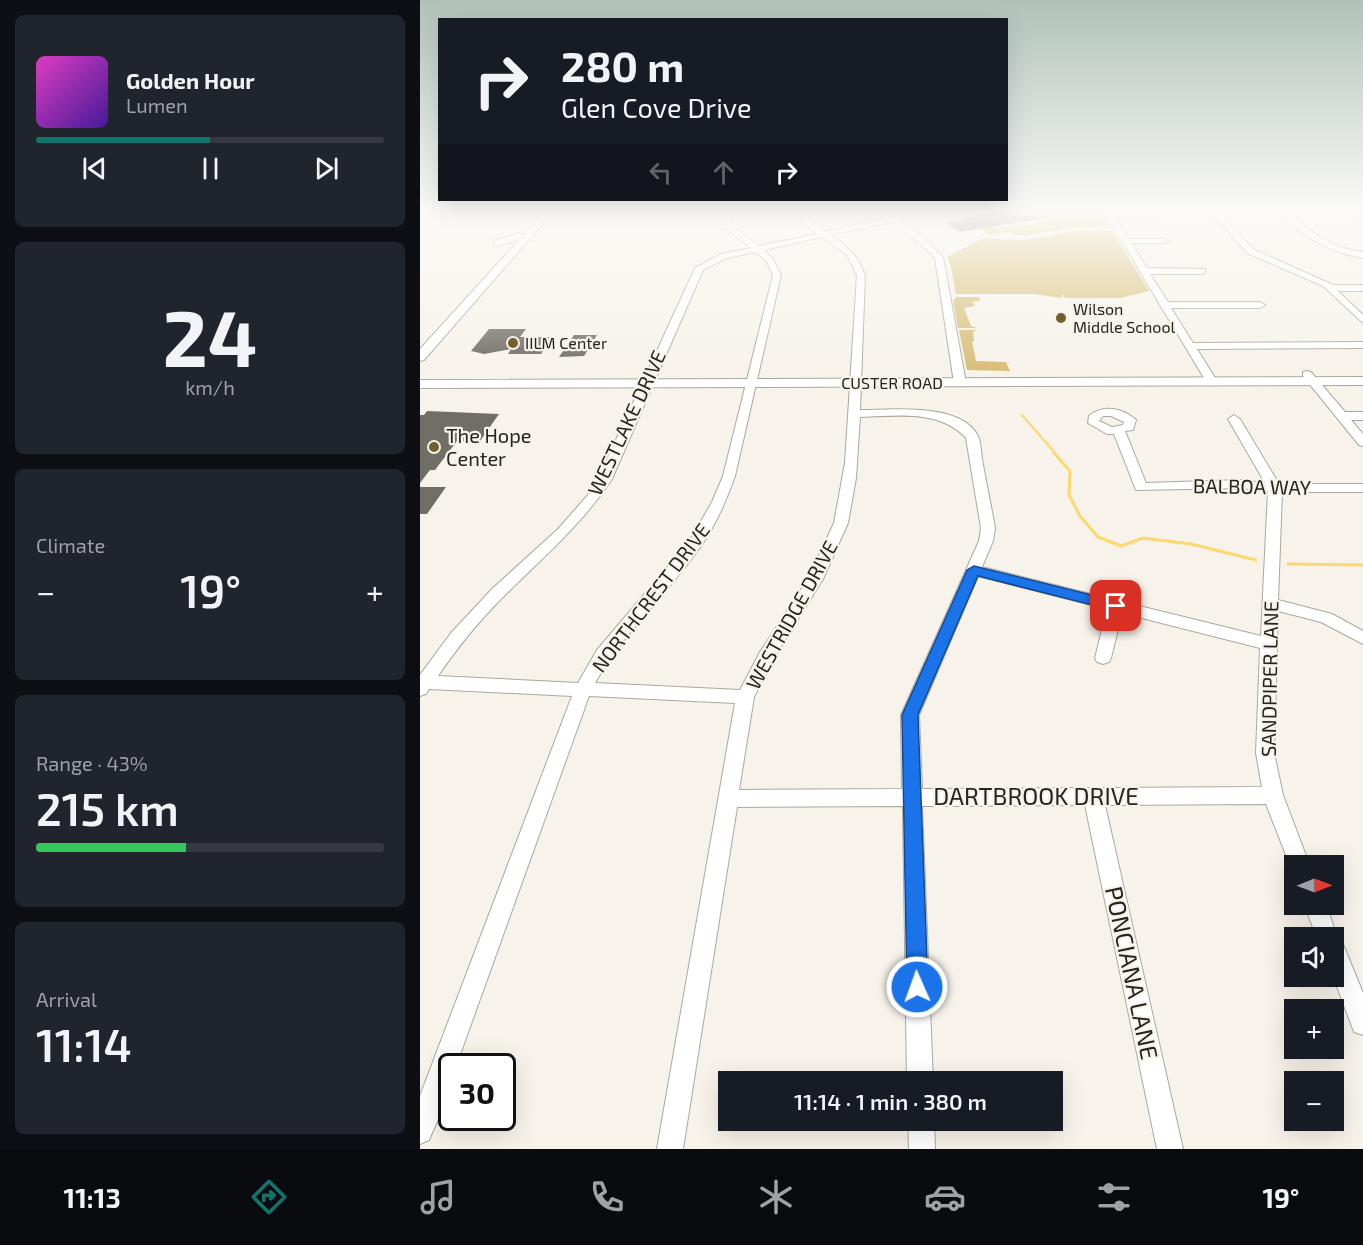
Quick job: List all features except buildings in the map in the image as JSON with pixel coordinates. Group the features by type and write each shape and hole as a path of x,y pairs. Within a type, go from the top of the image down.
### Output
{"main road":[{"path":"420,344 496,264"},
{"path":"420,357 498,264"},
{"name":"CUSTER ROAD","path":"420,377 751,380 1310,377 1363,373"},
{"name":"CUSTER ROAD","path":"1310,377 1363,381"},
{"name":"CUSTER ROAD","path":"420,384 648,380"}],"street":[{"name":"WESTLAKE DRIVE","path":"422,686 452,644 482,609 571,525 593,500 605,479 699,268 706,264"},
{"name":"NORTHCREST DRIVE","path":"420,1131 583,690 603,654 690,550 710,521 729,476 777,275 772,264"},
{"name":"WESTRIDGE DRIVE","path":"670,1149 727,799 746,697 756,673 804,601 837,536 850,487 859,269 856,264"},
{"path":"940,264 960,379"},
{"path":"1139,264 1209,378"},
{"path":"1280,264 1332,288 1363,320"},
{"path":"1143,271 1202,271"},
{"path":"1332,288 1363,288"},
{"path":"1165,305 1260,305"},
{"path":"1189,346 1363,345"},
{"path":"1310,377 1363,442"},
{"path":"854,414 932,414 954,420 967,429 972,436 988,528 986,541 974,570 910,715 920,1071"},
{"path":"1342,416 1363,416"},
{"path":"1234,419 1275,488"},
{"name":"BALBOA WAY","path":"1119,431 1141,487 1241,484 1275,488 1363,488"},
{"name":"SANDPIPER LANE","path":"1275,488 1265,753 1273,795 1295,855"},
{"path":"974,570 1269,644"},
{"path":"1271,604 1326,618 1363,638"},
{"path":"1103,658 1116,606"},
{"path":"422,686 746,697"},
{"name":"DARTBROOK DRIVE","path":"727,799 1273,795"},
{"name":"PONCIANA LANE","path":"1092,796 1170,1149"},
{"path":"1344,975 1363,1023"},
{"path":"921,1131 922,1149"}],"shaded area":[{"path":"950,264 1132,264 1149,291 1120,298 1065,298 1062,294 1061,298 1034,294 956,294"},
{"path":"957,297 979,297 980,301 972,301 975,306 964,308 971,326 977,328 958,328 953,300"},
{"path":"959,330 977,330 973,332 974,341 972,342 976,361 1006,362 1010,371 967,370"}],"waterway":[{"path":"1022,415 1056,454"},
{"path":"1054,453 1070,471 1069,495 1080,516 1098,537 1121,546 1143,538 1191,544 1256,560"},
{"path":"1288,564 1363,565"}],"place":[{"name":"Wilson Middle School","path":"1061,318"},
{"name":"IILM Center","path":"513,343"},
{"name":"The Hope Center","path":"434,447"}],"route":[{"path":"917,987 910,715 913,703 974,570 1116,606"}]}
